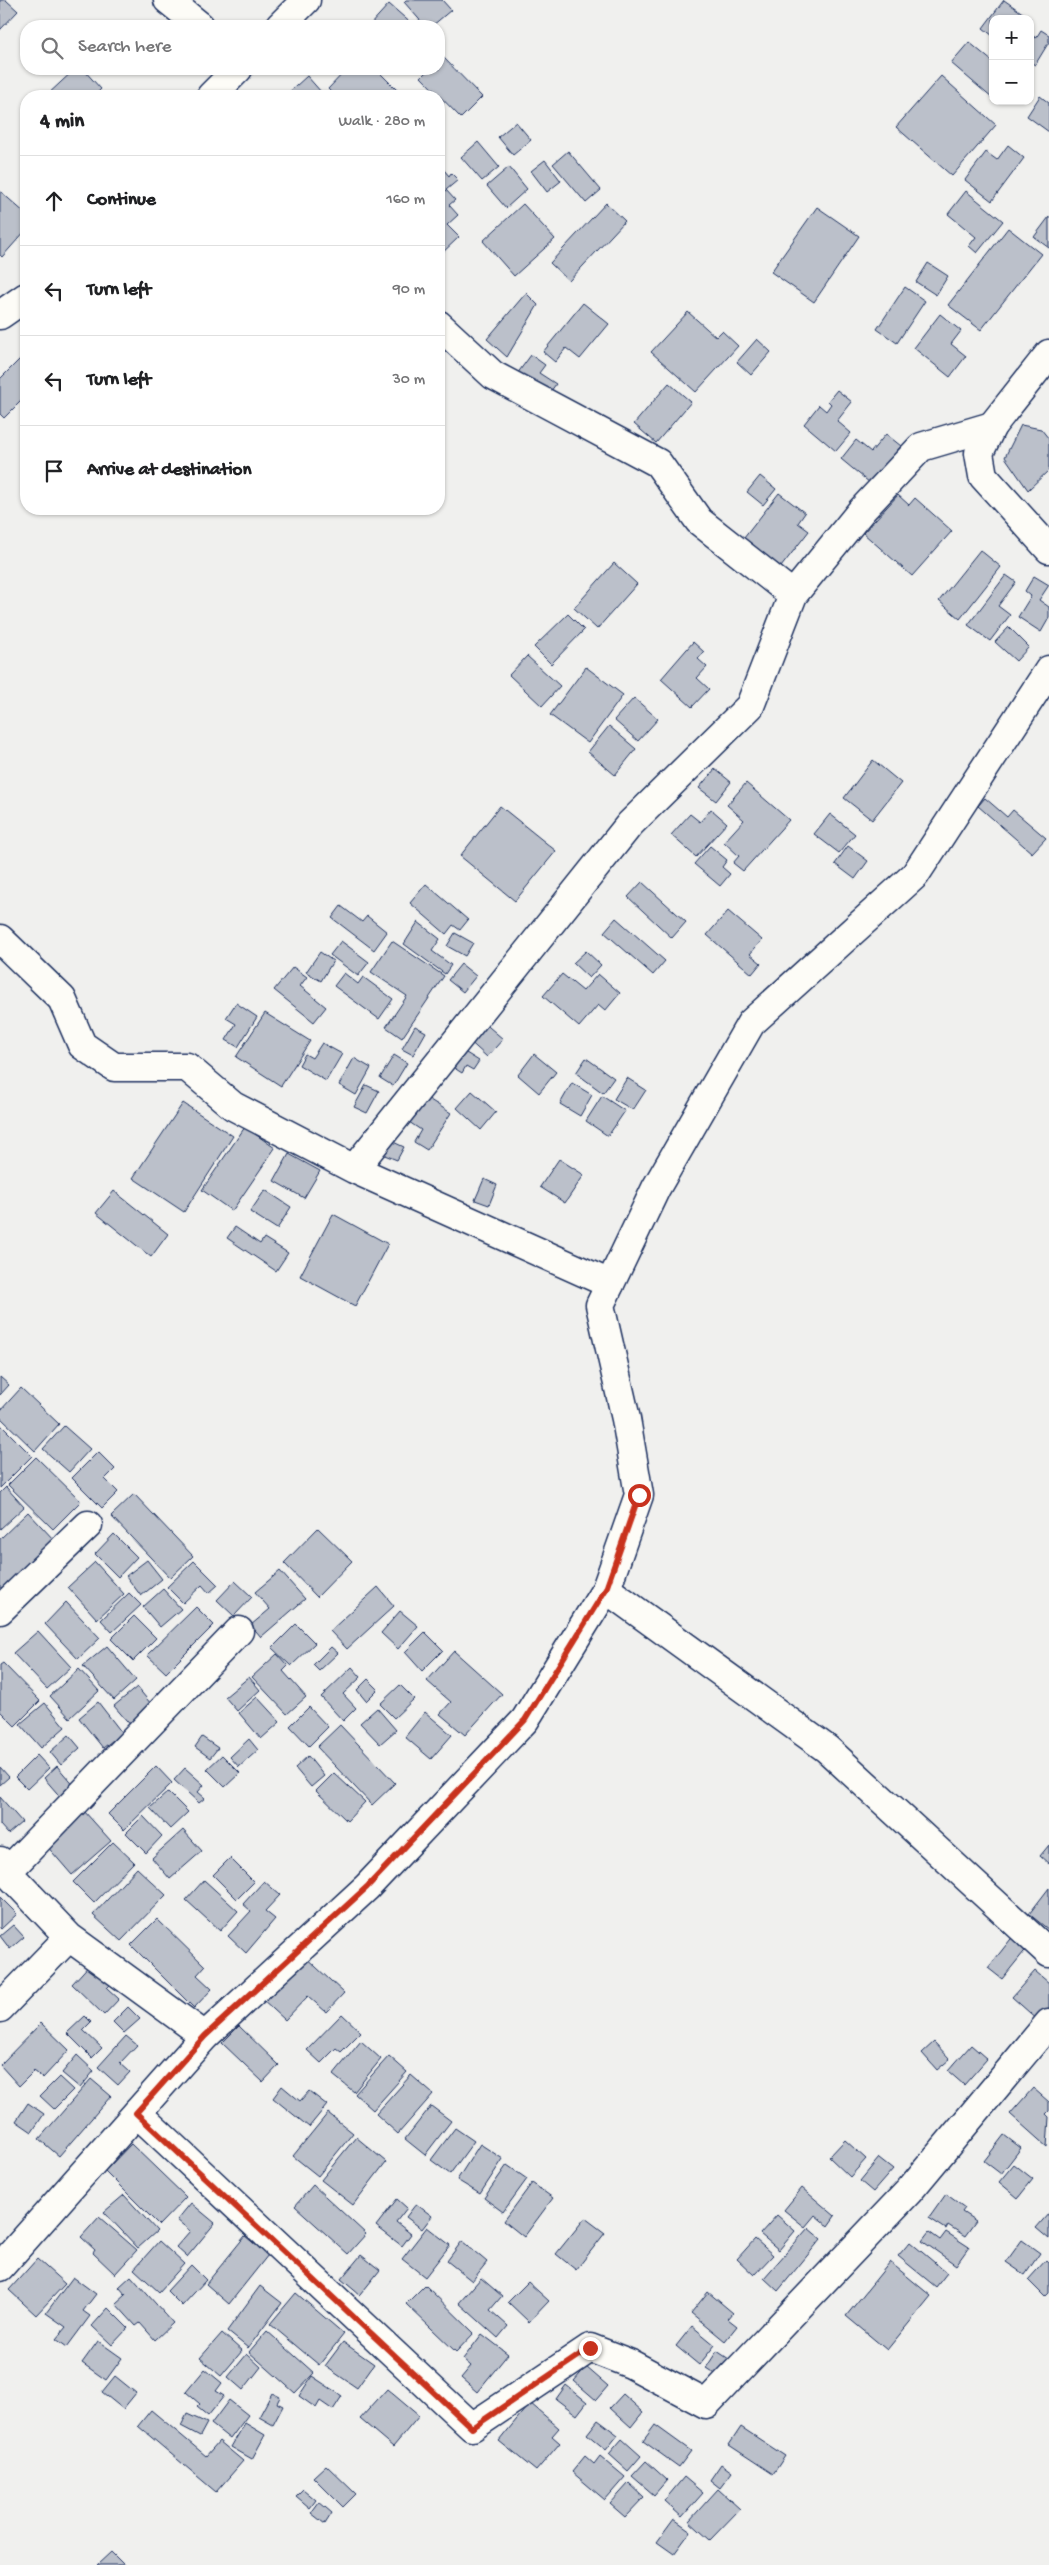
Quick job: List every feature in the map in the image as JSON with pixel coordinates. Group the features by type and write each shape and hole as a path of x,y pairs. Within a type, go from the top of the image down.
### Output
{"street":[{"path":"168,0 193,20"},
{"path":"286,20 306,0"},
{"path":"204,90 208,75"},
{"path":"217,90 232,75"},
{"path":"0,315 20,300"},
{"path":"445,331 493,375 658,463 699,521 793,595"},
{"path":"1049,354 992,426 979,453 984,476 1049,549"},
{"path":"354,1169 630,824 750,706 793,595 862,510 921,447 992,426"},
{"path":"0,2268 205,2036 367,1887 525,1720 606,1589 639,1495 626,1419 600,1305 656,1188 751,1023 915,875 1049,670"},
{"path":"0,940 62,999 82,1045 114,1067 187,1067 233,1106 354,1169 610,1284"},
{"path":"0,1610 88,1525"},
{"path":"606,1589 827,1749 1049,1953"},
{"path":"205,2036 69,1937 4,1867 239,1631"},
{"path":"0,2008 69,1937"},
{"path":"136,2113 472,2428 590,2348 631,2364 706,2404 909,2191 1049,2023"}],"building":[{"path":"0,0 6,0 18,11 0,30"},
{"path":"406,0 442,0 451,10 439,20 420,20 404,2"},
{"path":"1004,0 1025,15 993,15"},
{"path":"389,4 407,20 374,20"},
{"path":"989,20 989,33 983,28"},
{"path":"1041,30 1049,35 1049,42 1035,65 1034,37 1036,38"},
{"path":"969,42 989,59 989,96 951,63"},
{"path":"445,59 482,97 461,118 445,102 445,90 434,90 421,77 423,75 445,75"},
{"path":"69,75 88,75 101,89 100,90 52,90"},
{"path":"341,75 382,75 397,90 329,90"},
{"path":"307,76 319,90 292,90"},
{"path":"941,76 996,125 952,176 896,127"},
{"path":"1040,96 1049,103 1049,132 1027,116"},
{"path":"516,122 531,140 513,155 498,137"},
{"path":"478,142 499,167 482,181 461,157"},
{"path":"1008,145 1024,158 992,201 965,180 986,152 997,160"},
{"path":"568,151 601,190 586,203 553,164"},
{"path":"545,160 561,181 547,192 531,171"},
{"path":"509,167 527,189 506,208 487,186"},
{"path":"445,171 449,176 451,173 458,180 446,190 455,200 449,205 458,215 447,225 459,237 445,250"},
{"path":"0,191 20,209 20,237 2,257 0,255"},
{"path":"966,191 1003,221 977,253 969,246 976,237 948,214"},
{"path":"606,203 625,221 569,281 550,263"},
{"path":"523,204 555,239 514,276 483,241"},
{"path":"817,207 859,236 814,302 771,272"},
{"path":"1049,217 1049,248 1034,237"},
{"path":"1008,228 1041,254 981,330 948,305"},
{"path":"928,263 948,276 936,295 916,282"},
{"path":"905,287 925,301 897,343 877,329"},
{"path":"526,293 538,305 507,357 487,339"},
{"path":"583,303 609,324 580,359 566,348 555,362 543,352"},
{"path":"688,312 716,337 722,331 738,346 696,392 651,352"},
{"path":"940,314 961,331 951,344 966,356 950,377 914,348"},
{"path":"757,339 771,352 751,375 737,362"},
{"path":"531,355 545,365 539,373 556,384 548,395 517,374"},
{"path":"20,359 20,402 4,418 0,414 0,379"},
{"path":"669,383 691,402 656,443 634,424"},
{"path":"837,390 852,402 837,421 851,433 836,451 804,424 819,405 826,411 831,404 828,401"},
{"path":"1021,425 1041,429 1049,439 1049,470 1028,490 1005,457"},
{"path":"886,434 901,446 870,483 841,459 856,440 871,452"},
{"path":"760,476 776,489 763,505 747,492"},
{"path":"779,493 805,513 798,523 809,531 781,567 744,538"},
{"path":"898,495 909,505 915,498 952,531 912,576 863,533"},
{"path":"980,550 1001,567 960,619 939,601"},
{"path":"614,563 637,584 597,629 574,608"},
{"path":"1006,575 1016,582 998,606 1010,615 990,641 968,625"},
{"path":"1034,576 1049,585 1039,600 1049,607 1049,618 1041,632 1018,617 1031,596 1025,591"},
{"path":"568,614 584,630 551,664 534,647"},
{"path":"1009,627 1029,647 1016,661 995,642"},
{"path":"693,642 704,652 698,659 707,667 697,678 709,689 692,707 661,679"},
{"path":"527,656 560,686 542,706 509,675"},
{"path":"586,667 623,695 588,743 550,715"},
{"path":"634,698 658,719 638,741 614,720"},
{"path":"609,726 636,749 615,775 588,752"},
{"path":"873,760 901,783 872,820 844,798"},
{"path":"715,769 731,782 716,801 699,788"},
{"path":"746,783 789,820 743,871 733,863 739,856 724,842 744,820 727,805"},
{"path":"985,798 1007,817 1013,810 1046,838 1032,853 978,806"},
{"path":"500,806 556,851 515,901 460,856"},
{"path":"711,809 727,823 696,857 671,835 690,814 700,822"},
{"path":"830,814 855,834 839,853 814,834"},
{"path":"710,846 727,860 722,867 730,874 720,886 694,864"},
{"path":"848,846 868,861 855,879 835,864"},
{"path":"642,882 686,922 672,938 628,897"},
{"path":"426,884 468,920 460,930 453,925 446,934 410,903"},
{"path":"341,906 362,922 367,916 387,932 374,950 332,918"},
{"path":"728,911 762,940 750,954 761,963 752,974 707,935"},
{"path":"616,918 665,961 653,975 604,932"},
{"path":"418,922 440,939 432,951 451,965 445,974 404,944"},
{"path":"455,933 473,943 465,956 447,946"},
{"path":"341,941 369,962 358,976 330,955"},
{"path":"392,941 444,976 402,1038 386,1027 407,996 371,972"},
{"path":"586,951 601,965 589,978 573,963"},
{"path":"320,952 333,961 321,981 306,972"},
{"path":"461,964 476,976 463,992 448,980"},
{"path":"293,967 307,977 300,986 326,1007 314,1022 274,990"},
{"path":"344,973 358,984 363,977 393,999 379,1019 334,986"},
{"path":"562,974 583,991 598,974 620,993 605,1011 598,1005 579,1027 543,996"},
{"path":"236,1003 257,1017 238,1047 226,1040 236,1024 226,1018"},
{"path":"265,1013 310,1041 281,1086 236,1057"},
{"path":"482,1021 503,1039 487,1057 466,1038"},
{"path":"415,1026 426,1032 413,1055 402,1049"},
{"path":"322,1043 342,1054 326,1081 299,1065 305,1054 312,1058"},
{"path":"458,1048 479,1061 473,1070 466,1066 462,1073 448,1064"},
{"path":"534,1054 556,1072 539,1093 518,1075"},
{"path":"394,1055 407,1063 393,1086 380,1078"},
{"path":"354,1058 371,1068 356,1095 339,1085"},
{"path":"586,1058 614,1078 603,1093 576,1073"},
{"path":"627,1078 646,1090 633,1110 614,1099"},
{"path":"572,1083 592,1095 580,1116 560,1104"},
{"path":"366,1085 379,1091 367,1113 354,1107"},
{"path":"472,1091 496,1112 481,1130 457,1108"},
{"path":"422,1095 451,1113 427,1150 414,1142 421,1130 406,1120"},
{"path":"602,1096 625,1111 608,1136 586,1121"},
{"path":"183,1103 233,1136 184,1212 133,1178"},
{"path":"245,1127 275,1148 232,1211 202,1190"},
{"path":"389,1140 404,1147 397,1160 382,1154"},
{"path":"289,1154 320,1171 304,1198 274,1181"},
{"path":"559,1159 584,1175 565,1203 540,1187"},
{"path":"484,1179 497,1185 489,1205 475,1200"},
{"path":"265,1190 291,1207 277,1229 250,1212"},
{"path":"114,1191 168,1234 151,1257 96,1213"},
{"path":"333,1214 388,1244 355,1306 300,1276"},
{"path":"235,1227 260,1244 264,1238 288,1253 276,1271 227,1238"},
{"path":"0,1377 9,1385 0,1395"},
{"path":"21,1388 59,1424 35,1451 0,1417 0,1411"},
{"path":"0,1424 32,1456 0,1488"},
{"path":"64,1426 90,1449 69,1472 43,1449"},
{"path":"98,1452 115,1469 105,1479 118,1492 102,1508 72,1478"},
{"path":"36,1457 81,1501 53,1529 8,1485"},
{"path":"6,1487 24,1507 0,1529 0,1493"},
{"path":"134,1494 193,1556 170,1578 111,1516"},
{"path":"28,1512 54,1540 3,1590 0,1587 0,1539"},
{"path":"318,1528 352,1561 317,1597 284,1563"},
{"path":"114,1534 137,1557 118,1577 95,1554"},
{"path":"147,1560 162,1579 141,1596 126,1576"},
{"path":"194,1561 218,1585 209,1593 202,1585 183,1603 167,1587"},
{"path":"95,1562 124,1594 97,1619 68,1587"},
{"path":"280,1571 305,1599 261,1637 251,1625 270,1609 255,1592"},
{"path":"235,1581 252,1597 234,1616 217,1600"},
{"path":"378,1587 394,1606 347,1649 330,1631"},
{"path":"163,1589 181,1609 160,1627 143,1607"},
{"path":"129,1593 141,1605 112,1632 101,1620"},
{"path":"66,1602 100,1638 78,1659 45,1624"},
{"path":"196,1607 214,1625 166,1673 147,1655"},
{"path":"400,1611 418,1626 398,1649 381,1633"},
{"path":"134,1616 156,1638 133,1661 111,1639"},
{"path":"296,1624 315,1643 291,1666 272,1648"},
{"path":"38,1631 71,1667 47,1689 13,1653"},
{"path":"425,1632 443,1650 422,1671 405,1652"},
{"path":"107,1646 136,1680 114,1700 83,1666"},
{"path":"331,1647 338,1653 319,1671 313,1665"},
{"path":"454,1651 502,1694 465,1735 440,1714 451,1702 427,1681"},
{"path":"277,1654 288,1666 283,1671 306,1697 287,1714 252,1677"},
{"path":"3,1663 40,1701 15,1726 0,1711 0,1665"},
{"path":"352,1667 361,1677 343,1694 356,1708 343,1721 321,1697"},
{"path":"79,1669 99,1691 70,1718 50,1696"},
{"path":"249,1677 260,1690 237,1711 225,1697"},
{"path":"368,1679 378,1689 366,1701 357,1690"},
{"path":"400,1685 414,1699 394,1718 380,1704"},
{"path":"137,1687 156,1710 133,1728 114,1706"},
{"path":"257,1697 280,1722 261,1739 239,1713"},
{"path":"98,1702 122,1733 103,1748 79,1718"},
{"path":"45,1703 65,1727 41,1748 20,1724"},
{"path":"309,1707 328,1727 309,1746 290,1726"},
{"path":"377,1708 396,1730 380,1744 360,1723"},
{"path":"425,1712 452,1735 431,1759 405,1737"},
{"path":"340,1725 395,1783 372,1805 317,1747"},
{"path":"69,1735 80,1748 61,1765 50,1752"},
{"path":"202,1737 218,1748 210,1758 195,1747"},
{"path":"249,1739 258,1750 239,1767 230,1757"},
{"path":"37,1755 49,1768 27,1789 15,1777"},
{"path":"222,1755 240,1773 225,1787 207,1769"},
{"path":"308,1756 324,1776 311,1787 295,1768"},
{"path":"57,1766 76,1788 63,1800 44,1778"},
{"path":"156,1766 172,1783 124,1830 108,1814"},
{"path":"0,1767 9,1777 0,1785"},
{"path":"185,1768 204,1785 198,1792 205,1798 199,1803 174,1780"},
{"path":"334,1773 365,1802 347,1821 316,1791"},
{"path":"168,1792 188,1812 170,1829 150,1808"},
{"path":"0,1797 22,1822 8,1834 0,1825"},
{"path":"84,1811 111,1841 72,1875 46,1845"},
{"path":"143,1816 162,1836 146,1853 126,1833"},
{"path":"183,1830 202,1851 170,1879 152,1858"},
{"path":"113,1842 134,1862 94,1903 73,1882"},
{"path":"1049,1845 1049,1864 1040,1856"},
{"path":"230,1858 254,1882 237,1899 213,1875"},
{"path":"137,1868 166,1895 121,1941 93,1915"},
{"path":"204,1880 238,1911 220,1931 186,1900"},
{"path":"264,1881 280,1895 265,1911 275,1919 246,1953 228,1936 251,1911 243,1904"},
{"path":"1049,1888 1049,1930 1029,1914"},
{"path":"0,1897 17,1914 1,1929 0,1928"},
{"path":"157,1919 205,1966 197,1975 212,1989 194,2008 131,1945"},
{"path":"13,1925 24,1937 10,1949 0,1936"},
{"path":"1014,1935 1028,1947 1002,1979 988,1968"},
{"path":"302,1954 344,1993 326,2012 308,1996 285,2020 261,1998"},
{"path":"93,1961 114,1981 107,1988 119,1999 104,2015 72,1984"},
{"path":"1035,1971 1049,1983 1049,2011 1039,2021 1012,1997"},
{"path":"128,2007 140,2019 124,2033 113,2022"},
{"path":"342,2014 361,2032 341,2052 336,2048 321,2063 307,2050"},
{"path":"85,2016 91,2022 83,2030 102,2048 92,2058 67,2033"},
{"path":"41,2023 69,2050 43,2078 34,2071 19,2086 0,2065"},
{"path":"239,2026 279,2065 263,2082 222,2043"},
{"path":"126,2036 137,2045 120,2063 130,2072 118,2085 98,2067"},
{"path":"361,2041 381,2059 354,2092 333,2075"},
{"path":"934,2042 950,2059 937,2070 922,2053"},
{"path":"971,2045 987,2059 964,2085 948,2071"},
{"path":"77,2055 94,2071 80,2088 62,2073"},
{"path":"389,2056 407,2072 373,2110 355,2094"},
{"path":"411,2075 433,2094 398,2134 376,2114"},
{"path":"59,2077 73,2090 54,2109 40,2096"},
{"path":"91,2079 111,2096 59,2156 39,2139"},
{"path":"282,2086 300,2101 309,2091 327,2105 309,2127 273,2098"},
{"path":"1033,2088 1049,2102 1049,2111 1046,2114 1049,2117 1047,2147 1010,2114"},
{"path":"28,2103 44,2114 32,2132 16,2121"},
{"path":"431,2106 451,2121 425,2155 405,2139"},
{"path":"328,2113 353,2133 318,2176 293,2156"},
{"path":"455,2128 474,2141 450,2174 431,2160"},
{"path":"1004,2135 1021,2148 1001,2174 984,2161"},
{"path":"356,2137 386,2162 353,2205 321,2180"},
{"path":"845,2140 866,2159 850,2177 829,2157"},
{"path":"131,2144 186,2197 159,2225 105,2171"},
{"path":"480,2144 503,2159 480,2194 457,2180"},
{"path":"879,2158 893,2169 873,2192 860,2181"},
{"path":"1014,2164 1033,2179 1018,2198 999,2182"},
{"path":"507,2165 527,2179 503,2212 484,2198"},
{"path":"532,2183 553,2198 524,2237 504,2221"},
{"path":"313,2185 366,2234 348,2254 295,2206"},
{"path":"802,2188 835,2216 828,2226 815,2215 805,2227 784,2210"},
{"path":"946,2194 965,2208 962,2212 976,2221 965,2236 948,2225 946,2229 929,2218"},
{"path":"124,2195 157,2231 138,2248 104,2212"},
{"path":"397,2199 407,2208 396,2222 411,2234 402,2246 376,2226"},
{"path":"191,2203 215,2223 187,2257 176,2247 190,2231 177,2220"},
{"path":"416,2204 432,2216 422,2229 406,2217"},
{"path":"1049,2213 1049,2239 1036,2228"},
{"path":"777,2215 795,2231 779,2250 760,2234"},
{"path":"99,2217 137,2250 115,2274 93,2253 95,2250 81,2237"},
{"path":"585,2218 605,2233 576,2270 556,2254"},
{"path":"427,2227 450,2245 425,2277 402,2259"},
{"path":"808,2228 821,2239 778,2291 764,2278"},
{"path":"929,2232 940,2240 946,2232 969,2247 956,2265 922,2241"},
{"path":"245,2236 268,2255 229,2304 206,2284"},
{"path":"755,2239 773,2255 754,2275 737,2259"},
{"path":"1022,2240 1040,2253 1025,2275 1006,2262"},
{"path":"159,2241 184,2264 159,2292 134,2269"},
{"path":"462,2241 487,2262 472,2281 447,2261"},
{"path":"910,2242 947,2273 936,2287 898,2256"},
{"path":"361,2255 380,2270 360,2295 341,2279"},
{"path":"37,2259 65,2284 36,2315 9,2290"},
{"path":"1046,2260 1049,2263 1049,2293 1045,2297 1028,2280"},
{"path":"890,2262 931,2296 887,2350 846,2316"},
{"path":"191,2265 206,2280 182,2306 167,2291"},
{"path":"131,2276 173,2323 155,2340 140,2323 136,2326 116,2304 126,2295 119,2287"},
{"path":"73,2277 96,2294 83,2311 90,2316 67,2347 56,2339 66,2327 46,2313"},
{"path":"481,2278 502,2296 490,2310 508,2326 498,2338 459,2303"},
{"path":"528,2282 549,2301 529,2322 508,2302"},
{"path":"425,2285 474,2333 456,2352 406,2304"},
{"path":"260,2286 282,2303 248,2348 227,2331"},
{"path":"708,2292 733,2313 728,2319 737,2326 725,2341 691,2313"},
{"path":"296,2293 344,2334 319,2365 270,2324"},
{"path":"108,2308 128,2328 112,2345 92,2326"},
{"path":"692,2326 715,2345 699,2365 676,2346"},
{"path":"267,2331 314,2373 295,2393 249,2352"},
{"path":"222,2333 242,2351 221,2376 200,2358"},
{"path":"482,2334 508,2354 477,2392 461,2378 471,2366 463,2359"},
{"path":"98,2341 122,2358 106,2380 82,2363"},
{"path":"343,2342 374,2364 357,2388 325,2366"},
{"path":"717,2351 735,2363 723,2379 706,2368"},
{"path":"247,2354 261,2367 243,2390 228,2377"},
{"path":"586,2367 608,2386 596,2400 574,2381"},
{"path":"205,2369 222,2383 216,2391 224,2396 208,2416 197,2407 200,2404 186,2392"},
{"path":"115,2376 136,2393 123,2409 102,2392"},
{"path":"312,2376 342,2396 333,2410 320,2401 316,2408 299,2396"},
{"path":"566,2385 587,2402 577,2415 556,2399"},
{"path":"387,2389 419,2416 393,2447 360,2419"},
{"path":"272,2393 280,2397 277,2403 283,2406 273,2425 259,2417"},
{"path":"623,2394 643,2412 631,2427 610,2408"},
{"path":"229,2400 248,2415 230,2439 211,2424"},
{"path":"530,2403 559,2428 552,2436 560,2443 536,2471 499,2441"},
{"path":"151,2410 206,2456 219,2441 243,2461 216,2492 138,2426"},
{"path":"187,2414 207,2423 200,2436 181,2426"},
{"path":"598,2420 618,2435 606,2450 587,2434"},
{"path":"245,2423 265,2435 252,2459 231,2447"},
{"path":"655,2425 691,2451 679,2467 643,2441"},
{"path":"741,2427 785,2456 773,2474 729,2445"},
{"path":"622,2439 641,2456 628,2471 609,2454"},
{"path":"585,2456 594,2464 600,2456 625,2477 605,2500 572,2472"},
{"path":"646,2461 667,2480 654,2495 632,2476"},
{"path":"721,2464 732,2472 720,2488 710,2480"},
{"path":"326,2465 356,2494 343,2507 313,2477"},
{"path":"684,2477 703,2493 682,2517 664,2501"},
{"path":"629,2483 644,2497 625,2517 610,2504"},
{"path":"303,2489 316,2500 310,2508 296,2496"},
{"path":"718,2489 740,2509 710,2540 689,2521"},
{"path":"319,2502 332,2513 325,2524 311,2513"},
{"path":"674,2519 691,2531 674,2554 657,2542"},
{"path":"111,2552 124,2565 97,2565"}],"route":[{"path":"590,2348 472,2428 136,2113 205,2036 367,1887 525,1720 606,1589 639,1495"}]}
